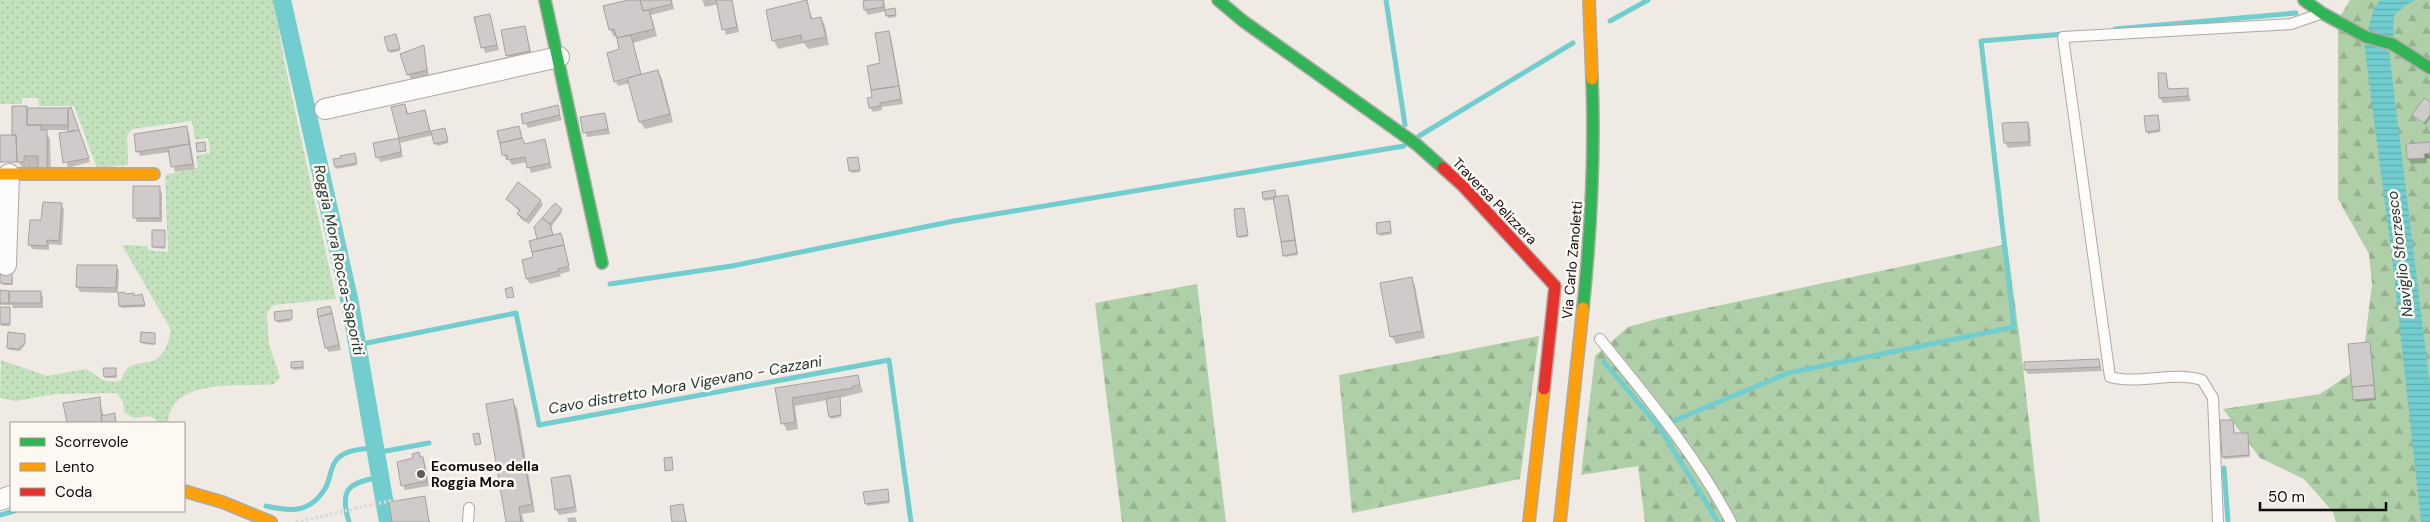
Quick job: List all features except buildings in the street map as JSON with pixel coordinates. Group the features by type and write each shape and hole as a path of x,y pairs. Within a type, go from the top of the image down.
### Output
{"street":[{"path":"545,0 602,263"},
{"name":"Traversa Pelizzera","path":"1218,0 1243,21 1416,144 1463,186 1555,286 1529,522"},
{"name":"Via Carlo Zanoletti","path":"1560,522 1592,218 1594,124 1589,0"},
{"path":"2304,0 2322,13 2366,37 2392,44 2430,68"},
{"path":"325,109 558,57"},
{"path":"6,265 4,174 154,174"},
{"path":"185,492 227,504 271,522"}],"lane":[{"path":"2218,522 2213,398 2202,380 2190,376 2125,381 2110,377 2063,37 2291,24 2322,13"},
{"path":"1600,339 1692,458 1731,522"},
{"path":"468,522 469,508"}],"path":[{"path":"296,522 398,499"}],"green space":[{"path":"0,0 274,0 284,60 336,299 273,305 267,313 269,344 280,377 274,384 210,387 194,391 181,398 172,408 168,422 159,422 151,416 133,418 124,412 123,402 117,393 56,394 16,401 0,398 1,360 47,376 86,369 106,381 115,382 121,380 129,367 155,360 162,354 171,330 122,245 147,246 148,250 168,252 165,175 198,168 196,155 210,153 208,138 195,140 192,121 132,129 127,136 128,165 97,168 74,106 39,106 38,98 22,98 22,104 0,104"},
{"path":"2350,0 2430,0 2430,522 2336,522 2333,512 2304,479 2260,458 2223,409 2320,394 2362,366 2372,284 2369,254 2338,199 2338,20"},
{"path":"2007,244 2021,349 2040,522 1645,522 1638,466 1581,475 1595,356 1628,327 1660,318"},
{"path":"1197,284 1226,522 1122,522 1095,303"},
{"path":"1539,336 1520,479 1352,513 1339,375"}],"water":[{"path":"2380,0 2416,0 2404,6 2394,16 2393,38 2368,30 2374,8"},
{"name":"Naviglio Sforzesco","path":"2364,43 2389,51 2430,386 2430,522 2421,522 2393,266"}],"waterway":[{"name":"Roggia Mora Rocca-Saporiti","path":"282,0 350,303 388,522"},
{"path":"1386,0 1405,125"},
{"path":"1610,21 1648,0"},
{"path":"2115,29 2296,13"},
{"path":"1659,427 1788,373 2014,327 1981,41 2064,34"},
{"path":"1419,136 1573,43"},
{"path":"610,284 732,266 954,221 1404,146"},
{"name":"Cavo distretto Mora Vigevano - Cazzani","path":"357,345 516,313 539,425 889,360 911,522"},
{"path":"1604,362 1659,427 1718,522"},
{"path":"375,453 429,443"},
{"name":"Cavo distretto Mora Vigevano - Cazzani","path":"266,506 284,509 307,506 314,502 326,487 334,464 339,457 347,452 374,448"},
{"path":"2224,468 2228,522"},
{"path":"349,522 345,502 349,489 360,482 380,477"},
{"name":"Cavo distretto Mora Vigevano - Cazzani","path":"0,515 10,512"}],"traffic: fast":[{"path":"545,0 602,263"},
{"path":"1218,0 1243,21 1416,144 1443,168"},
{"path":"2304,0 2322,13 2366,37 2392,44 2430,68"},
{"path":"1583,308 1592,194 1592,79"}],"traffic: slow":[{"path":"1589,0 1592,79"},
{"path":"0,174 154,174"},
{"path":"1560,522 1583,308"},
{"path":"1529,522 1544,389"},
{"path":"185,491 222,502 271,522"}],"traffic: jam":[{"path":"1443,168 1463,186 1555,286 1544,389"}],"place":[{"name":"Ecomuseo della Roggia Mora","path":"421,474"}]}
